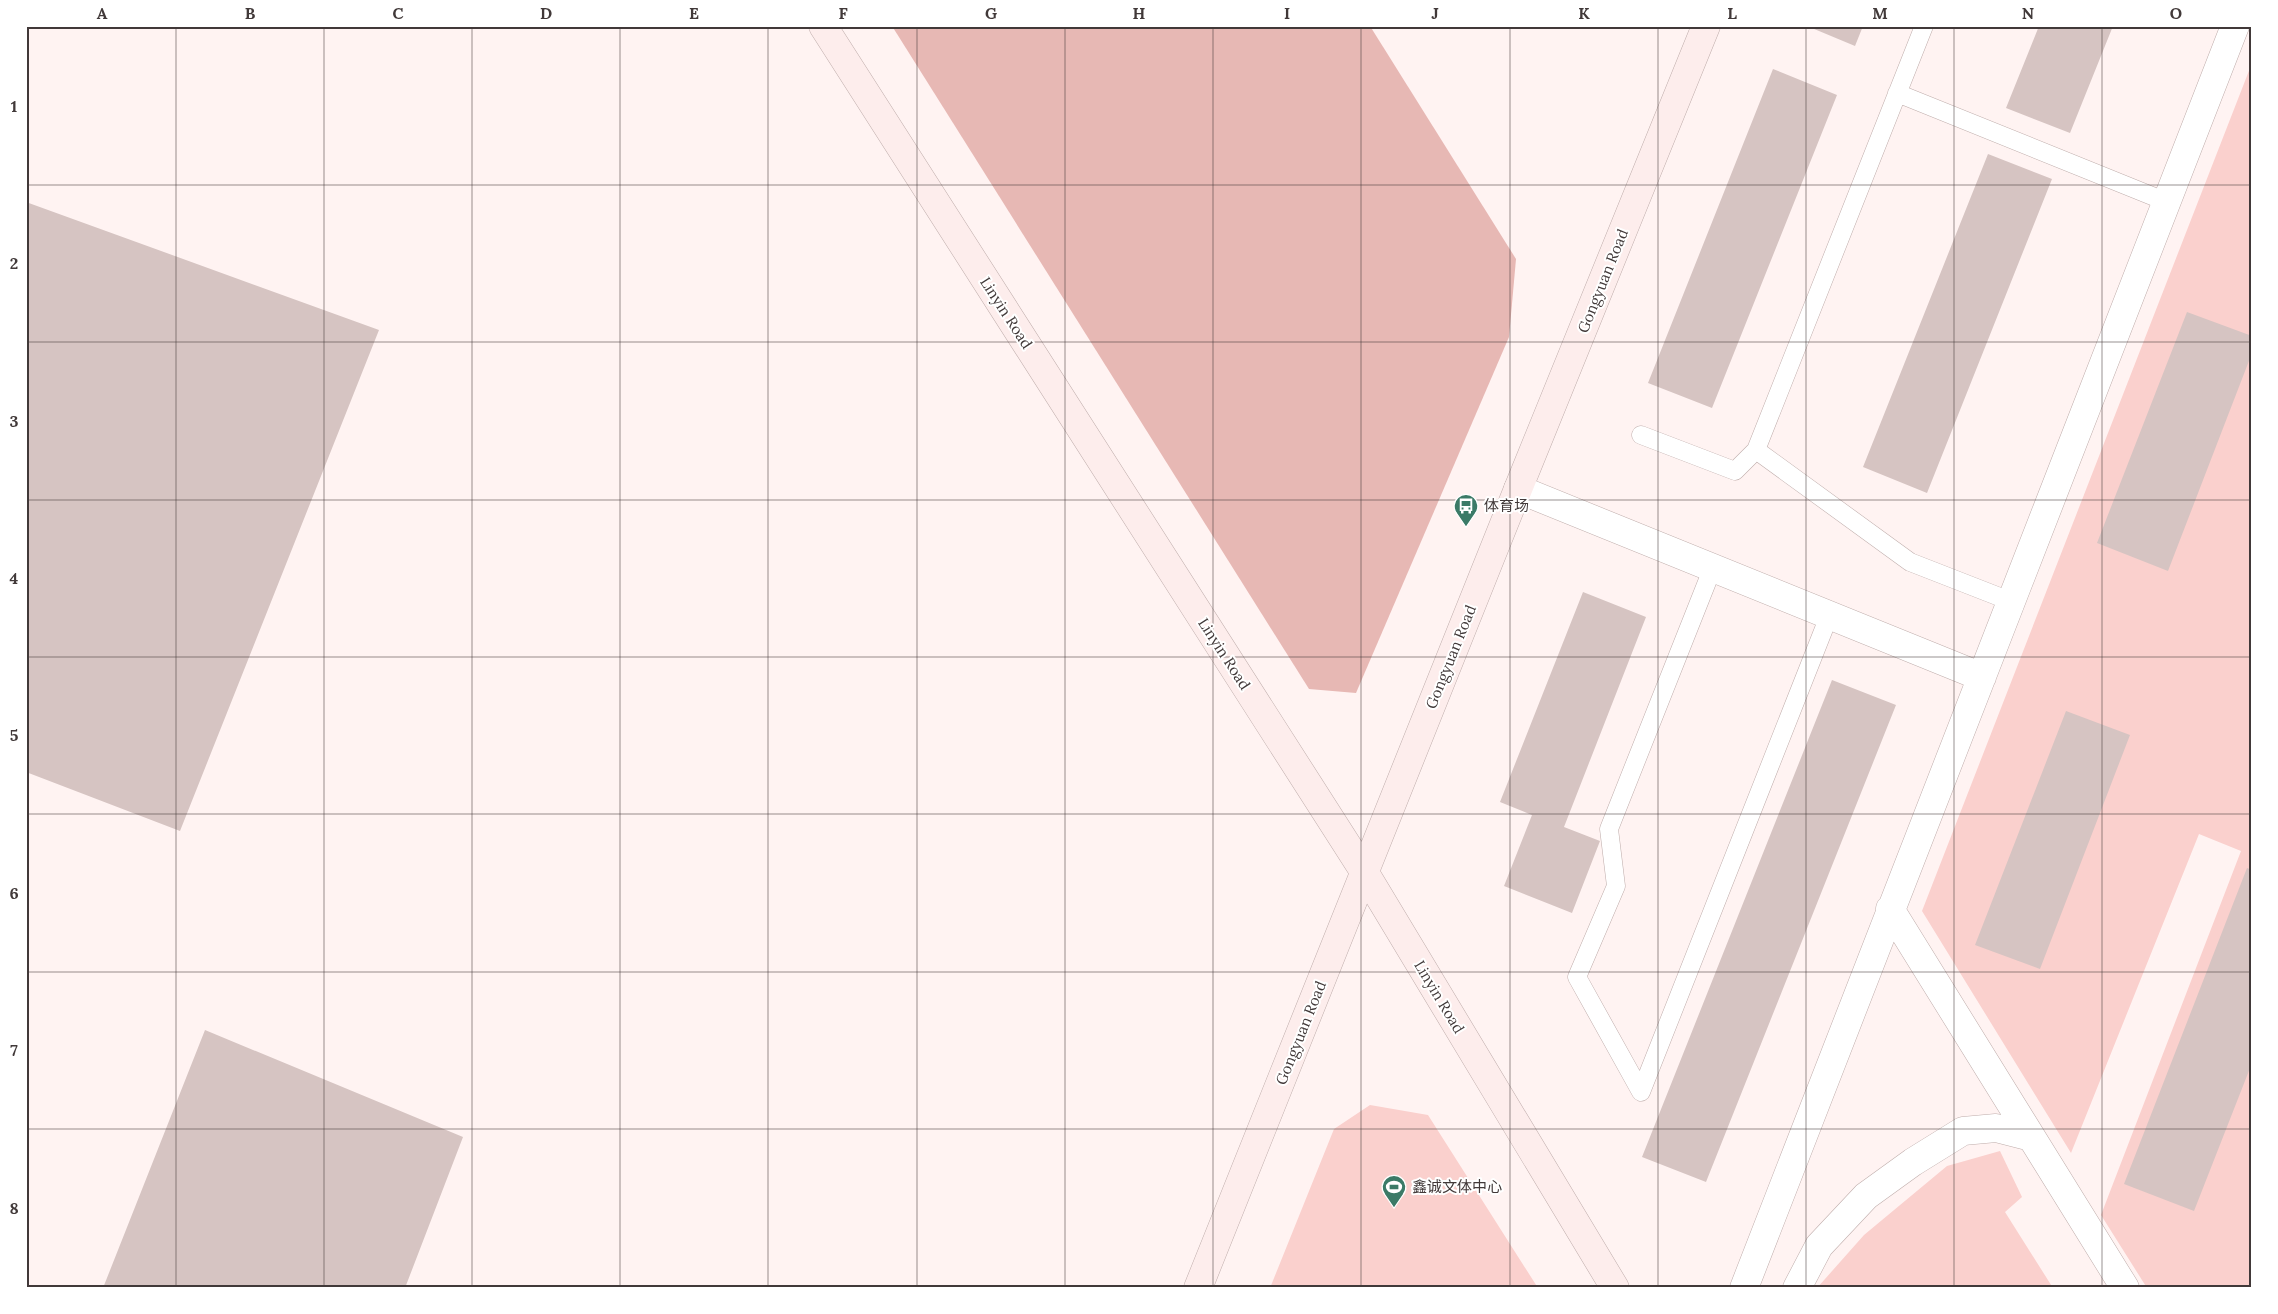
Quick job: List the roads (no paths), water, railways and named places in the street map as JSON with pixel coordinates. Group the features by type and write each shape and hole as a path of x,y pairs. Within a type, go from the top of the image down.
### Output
{"main road":[{"name":"Linyin Road","path":"823,26 1365,873 1615,1288"},
{"name":"Gongyuan Road","path":"1198,1288 1518,489 1706,26"}],"street":[{"path":"1744,1288 2235,26"},
{"path":"1518,489 1982,677"},
{"path":"1890,909 2125,1288"},
{"path":"1797,1288 1819,1246 1866,1196 1913,1162 1964,1131 1996,1128 2031,1137"}],"lane":[{"path":"1641,435 1735,471 1756,450 1924,26"},
{"path":"1897,93 2167,202"},
{"path":"1756,450 1910,562 2010,601"},
{"path":"1713,567 1609,829 1616,886 1578,978 1641,1092 1829,616"}],"place":[{"name":"体育场","path":"1466,527"},
{"name":"鑫诚文体中心","path":"1394,1208"}]}
